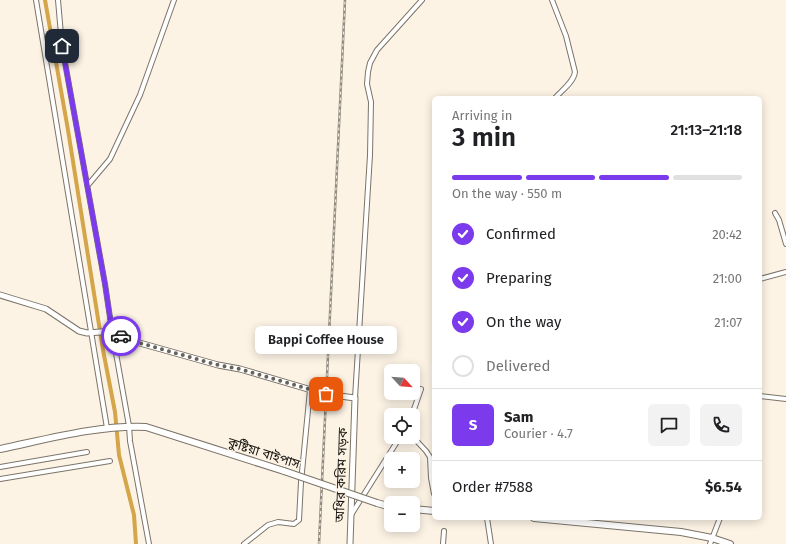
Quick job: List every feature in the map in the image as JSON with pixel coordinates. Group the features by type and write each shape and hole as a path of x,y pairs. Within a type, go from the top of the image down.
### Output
{"highway":[{"name":"কুষ্টিয়া বাইপাস","path":"0,449 108,428 129,426 146,427 384,505"},
{"path":"420,510 432,511"},
{"path":"555,520 681,532 711,541 730,544"}],"main road":[{"path":"0,295 46,309 80,331 91,333 114,331 129,340 218,365 240,369 326,394 355,398"},
{"name":"অধির করিম সড়ক","path":"350,544 355,398"}],"street":[{"path":"36,0 108,428"},
{"path":"58,0 62,46 107,292 111,331 149,544"},
{"path":"88,185 110,159 140,95 174,0"},
{"path":"355,398 370,155 370,102 367,84 368,72 370,63 377,50 422,0"},
{"path":"552,0 566,36 575,72 572,80 556,96"},
{"path":"775,213 779,220 786,244"},
{"path":"762,278 786,272"},
{"path":"414,408 421,389"},
{"path":"244,544 268,525 278,522 294,524 299,520 301,482 310,390"},
{"path":"762,396 786,399"},
{"path":"351,515 396,444"},
{"path":"420,444 430,457 432,483"},
{"path":"0,466 87,452"},
{"path":"0,479 110,461"},
{"path":"486,520 491,544"},
{"path":"711,541 719,520"},
{"path":"443,544 444,531"}],"waterway":[{"path":"45,0 68,130 103,350 115,412 119,455 134,515 136,544"}],"railway":[{"path":"319,544 345,0"}],"way so far":[{"path":"121,336 129,340 218,365 240,369 326,394"}],"place":[{"name":"Bappi Coffee House","path":"326,394"}],"route":[{"path":"62,46 75,112 112,331 119,333 121,336"}]}
